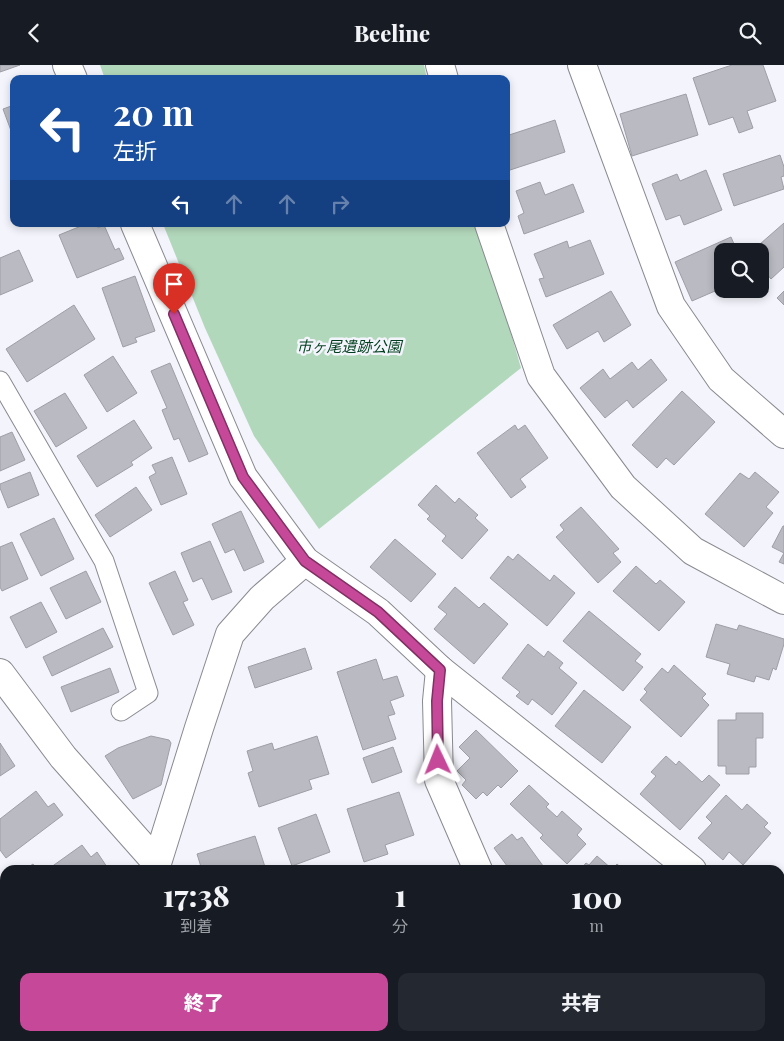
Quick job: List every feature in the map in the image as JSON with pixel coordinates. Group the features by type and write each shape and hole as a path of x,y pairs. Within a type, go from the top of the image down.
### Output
{"street":[{"path":"591,67 671,306 720,379 784,434"},
{"path":"136,227 243,477 305,561 378,612 440,670 686,865"},
{"path":"491,227 541,376 623,487 693,551 784,600"},
{"path":"156,865 230,634 262,598 305,561"},
{"path":"440,670 437,701 439,780 476,865"},
{"path":"0,673 63,757 155,865"}],"lane":[{"path":"0,381 104,561 148,693 121,711"}],"green space":[{"path":"100,65 424,65 426,75 104,75"},
{"name":"市ヶ尾遺跡公園","path":"164,227 478,227 487,251 521,368 319,529 254,436 205,328"}],"building":[{"path":"0,65 20,65 0,72"},
{"path":"732,65 763,65 776,101 747,111 753,128 739,133 733,117 709,125 693,78"},
{"path":"686,94 698,135 632,156 620,114"},
{"path":"10,106 10,128 3,109"},
{"path":"555,120 565,152 510,170 510,135"},
{"path":"780,155 784,167 784,176 781,177 784,189 734,206 723,174"},
{"path":"706,170 722,210 684,225 680,215 666,220 652,184 677,174 680,181"},
{"path":"540,182 545,195 573,184 584,212 524,234 518,216 524,213 516,191"},
{"path":"784,223 784,267 771,279 769,277 769,243 761,243"},
{"path":"79,227 105,227 115,250 119,248 124,259 77,278 59,235"},
{"path":"731,237 734,243 718,243"},
{"path":"590,240 604,274 546,297 539,279 544,278 534,254 567,241 569,248"},
{"path":"714,245 714,291 692,301 675,262"},
{"path":"19,250 33,281 0,295 0,258"},
{"path":"135,276 155,331 135,338 137,342 123,347 102,288"},
{"path":"611,291 631,325 604,342 598,331 567,349 553,325"},
{"path":"784,291 784,305 777,298"},
{"path":"74,305 95,339 27,382 6,349"},
{"path":"113,356 137,393 107,412 84,375"},
{"path":"651,359 667,380 633,408 627,400 605,418 580,388 603,369 610,379 632,362 638,370"},
{"path":"170,363 208,454 189,462 179,438 174,440 162,410 167,408 151,371"},
{"path":"682,391 715,422 674,465 666,458 657,468 632,445"},
{"path":"65,393 87,428 56,447 34,411"},
{"path":"134,420 152,448 131,462 133,465 97,487 77,456"},
{"path":"515,425 518,430 525,425 548,458 520,479 526,487 511,498 477,453"},
{"path":"12,432 25,460 0,471 0,437"},
{"path":"172,457 187,494 161,505 149,477 156,473 152,465"},
{"path":"30,472 39,495 8,508 0,484"},
{"path":"755,472 779,492 766,507 773,513 744,547 705,514 740,473 749,479"},
{"path":"436,485 455,503 459,498 478,515 475,518 488,530 462,559 442,541 446,536 427,519 430,516 418,505"},
{"path":"136,487 152,510 110,537 95,515"},
{"path":"581,507 619,549 613,553 621,562 598,583 556,537 564,530 560,525"},
{"path":"241,511 264,562 244,571 234,549 225,553 212,524"},
{"path":"54,518 74,559 41,576 20,534"},
{"path":"784,526 784,553 772,547"},
{"path":"395,539 436,574 411,602 370,567"},
{"path":"210,541 232,592 212,600 202,578 193,582 181,553"},
{"path":"12,542 28,579 2,591 0,587 0,547"},
{"path":"784,553 784,564 779,562"},
{"path":"518,554 550,581 554,575 575,593 547,626 490,578 508,556 513,560"},
{"path":"636,566 656,584 660,580 685,602 659,631 613,591"},
{"path":"86,571 101,602 66,619 50,588"},
{"path":"175,571 188,600 183,602 194,625 173,635 149,583"},
{"path":"455,587 479,608 484,603 508,624 474,664 434,629 447,614 438,607"},
{"path":"41,602 57,632 26,648 10,617"},
{"path":"589,611 641,654 635,661 643,667 623,691 563,641"},
{"path":"716,624 737,630 739,625 784,639 776,670 773,668 769,680 756,676 754,682 727,674 730,664 706,657"},
{"path":"103,628 113,647 52,676 43,657"},
{"path":"528,644 544,657 548,651 563,663 559,668 577,683 552,715 532,699 528,705 516,696 520,692 502,678"},
{"path":"305,648 312,669 255,688 248,667"},
{"path":"376,659 383,680 397,676 404,696 390,701 395,714 388,716 396,739 363,750 337,672"},
{"path":"674,665 706,694 702,698 709,705 681,737 640,700 647,692 644,689 662,668 668,673"},
{"path":"110,668 119,692 71,712 61,687"},
{"path":"584,690 631,727 602,763 555,726"},
{"path":"736,713 763,713 763,738 756,738 756,767 749,767 749,774 726,774 726,766 718,766 718,720 736,720"},
{"path":"476,730 518,771 501,788 498,785 487,796 483,792 476,799 462,785 466,780 457,771 470,758 459,747"},
{"path":"151,736 169,740 171,743 161,785 133,799 105,756 118,748"},
{"path":"317,736 329,774 309,780 312,789 259,807 248,773 253,771 247,751 272,743 274,750"},
{"path":"0,743 15,766 0,776"},
{"path":"393,747 402,772 372,783 363,758"},
{"path":"666,756 676,765 679,761 702,782 709,775 720,785 680,830 640,794 656,776 651,772"},
{"path":"529,785 549,804 546,807 557,817 562,811 582,829 577,835 586,844 567,864 540,838 543,835 510,804"},
{"path":"36,791 48,807 54,803 63,815 6,858 0,850 0,819"},
{"path":"399,792 414,835 385,845 388,854 364,862 347,809"},
{"path":"726,795 742,810 747,804 768,823 764,827 771,833 743,865 729,852 723,860 698,838 712,823 706,817"},
{"path":"316,814 330,852 292,865 278,828"},
{"path":"512,834 517,840 522,837 542,865 506,865 494,848"},
{"path":"255,836 264,865 200,865 197,854"},
{"path":"82,845 91,857 97,852 106,865 54,865"},
{"path":"597,856 607,865 589,865"}],"route":[{"path":"174,314 243,477 305,561 378,612 440,670 437,701 438,760"}]}
